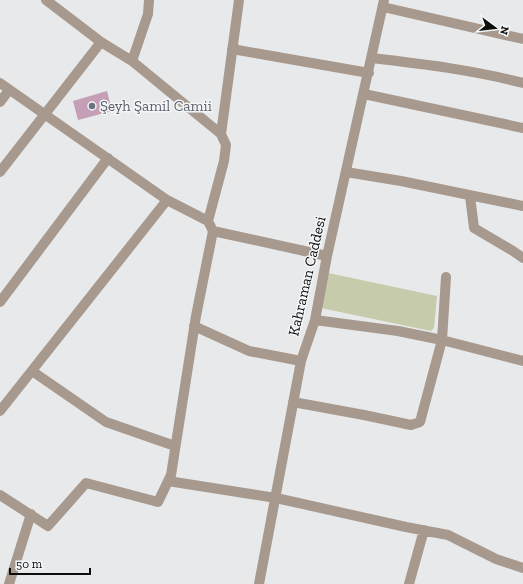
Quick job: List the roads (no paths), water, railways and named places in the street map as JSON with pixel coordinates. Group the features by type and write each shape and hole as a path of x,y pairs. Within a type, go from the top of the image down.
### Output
{"street":[{"path":"0,495 48,526 86,483 158,502 171,474 194,326 226,145 221,134 132,61 101,42 46,0"},
{"path":"132,61 148,14 149,0"},
{"path":"221,134 239,0"},
{"path":"384,4 523,40"},
{"name":"Kahraman Caddesi","path":"258,584 276,498 301,361 316,320 327,256 384,4"},
{"path":"0,172 101,42"},
{"path":"232,49 368,73"},
{"path":"372,58 449,68 523,83"},
{"path":"0,84 167,200 211,226 327,256"},
{"path":"0,102 10,90"},
{"path":"364,94 523,128"},
{"path":"0,302 108,158"},
{"path":"346,172 401,181 523,206"},
{"path":"470,196 474,228 513,250 523,258"},
{"path":"0,411 167,200"},
{"path":"293,402 364,415 411,426 420,422 442,340 446,277"},
{"path":"316,320 398,331 442,340 523,361"},
{"path":"194,326 249,351 301,361"},
{"path":"32,371 106,422 175,446"},
{"path":"168,481 276,498 448,535 496,559 523,568"},
{"path":"9,584 31,514"},
{"path":"409,584 424,530"}],"place":[{"name":"Şeyh Şamil Camii","path":"92,106"}]}
